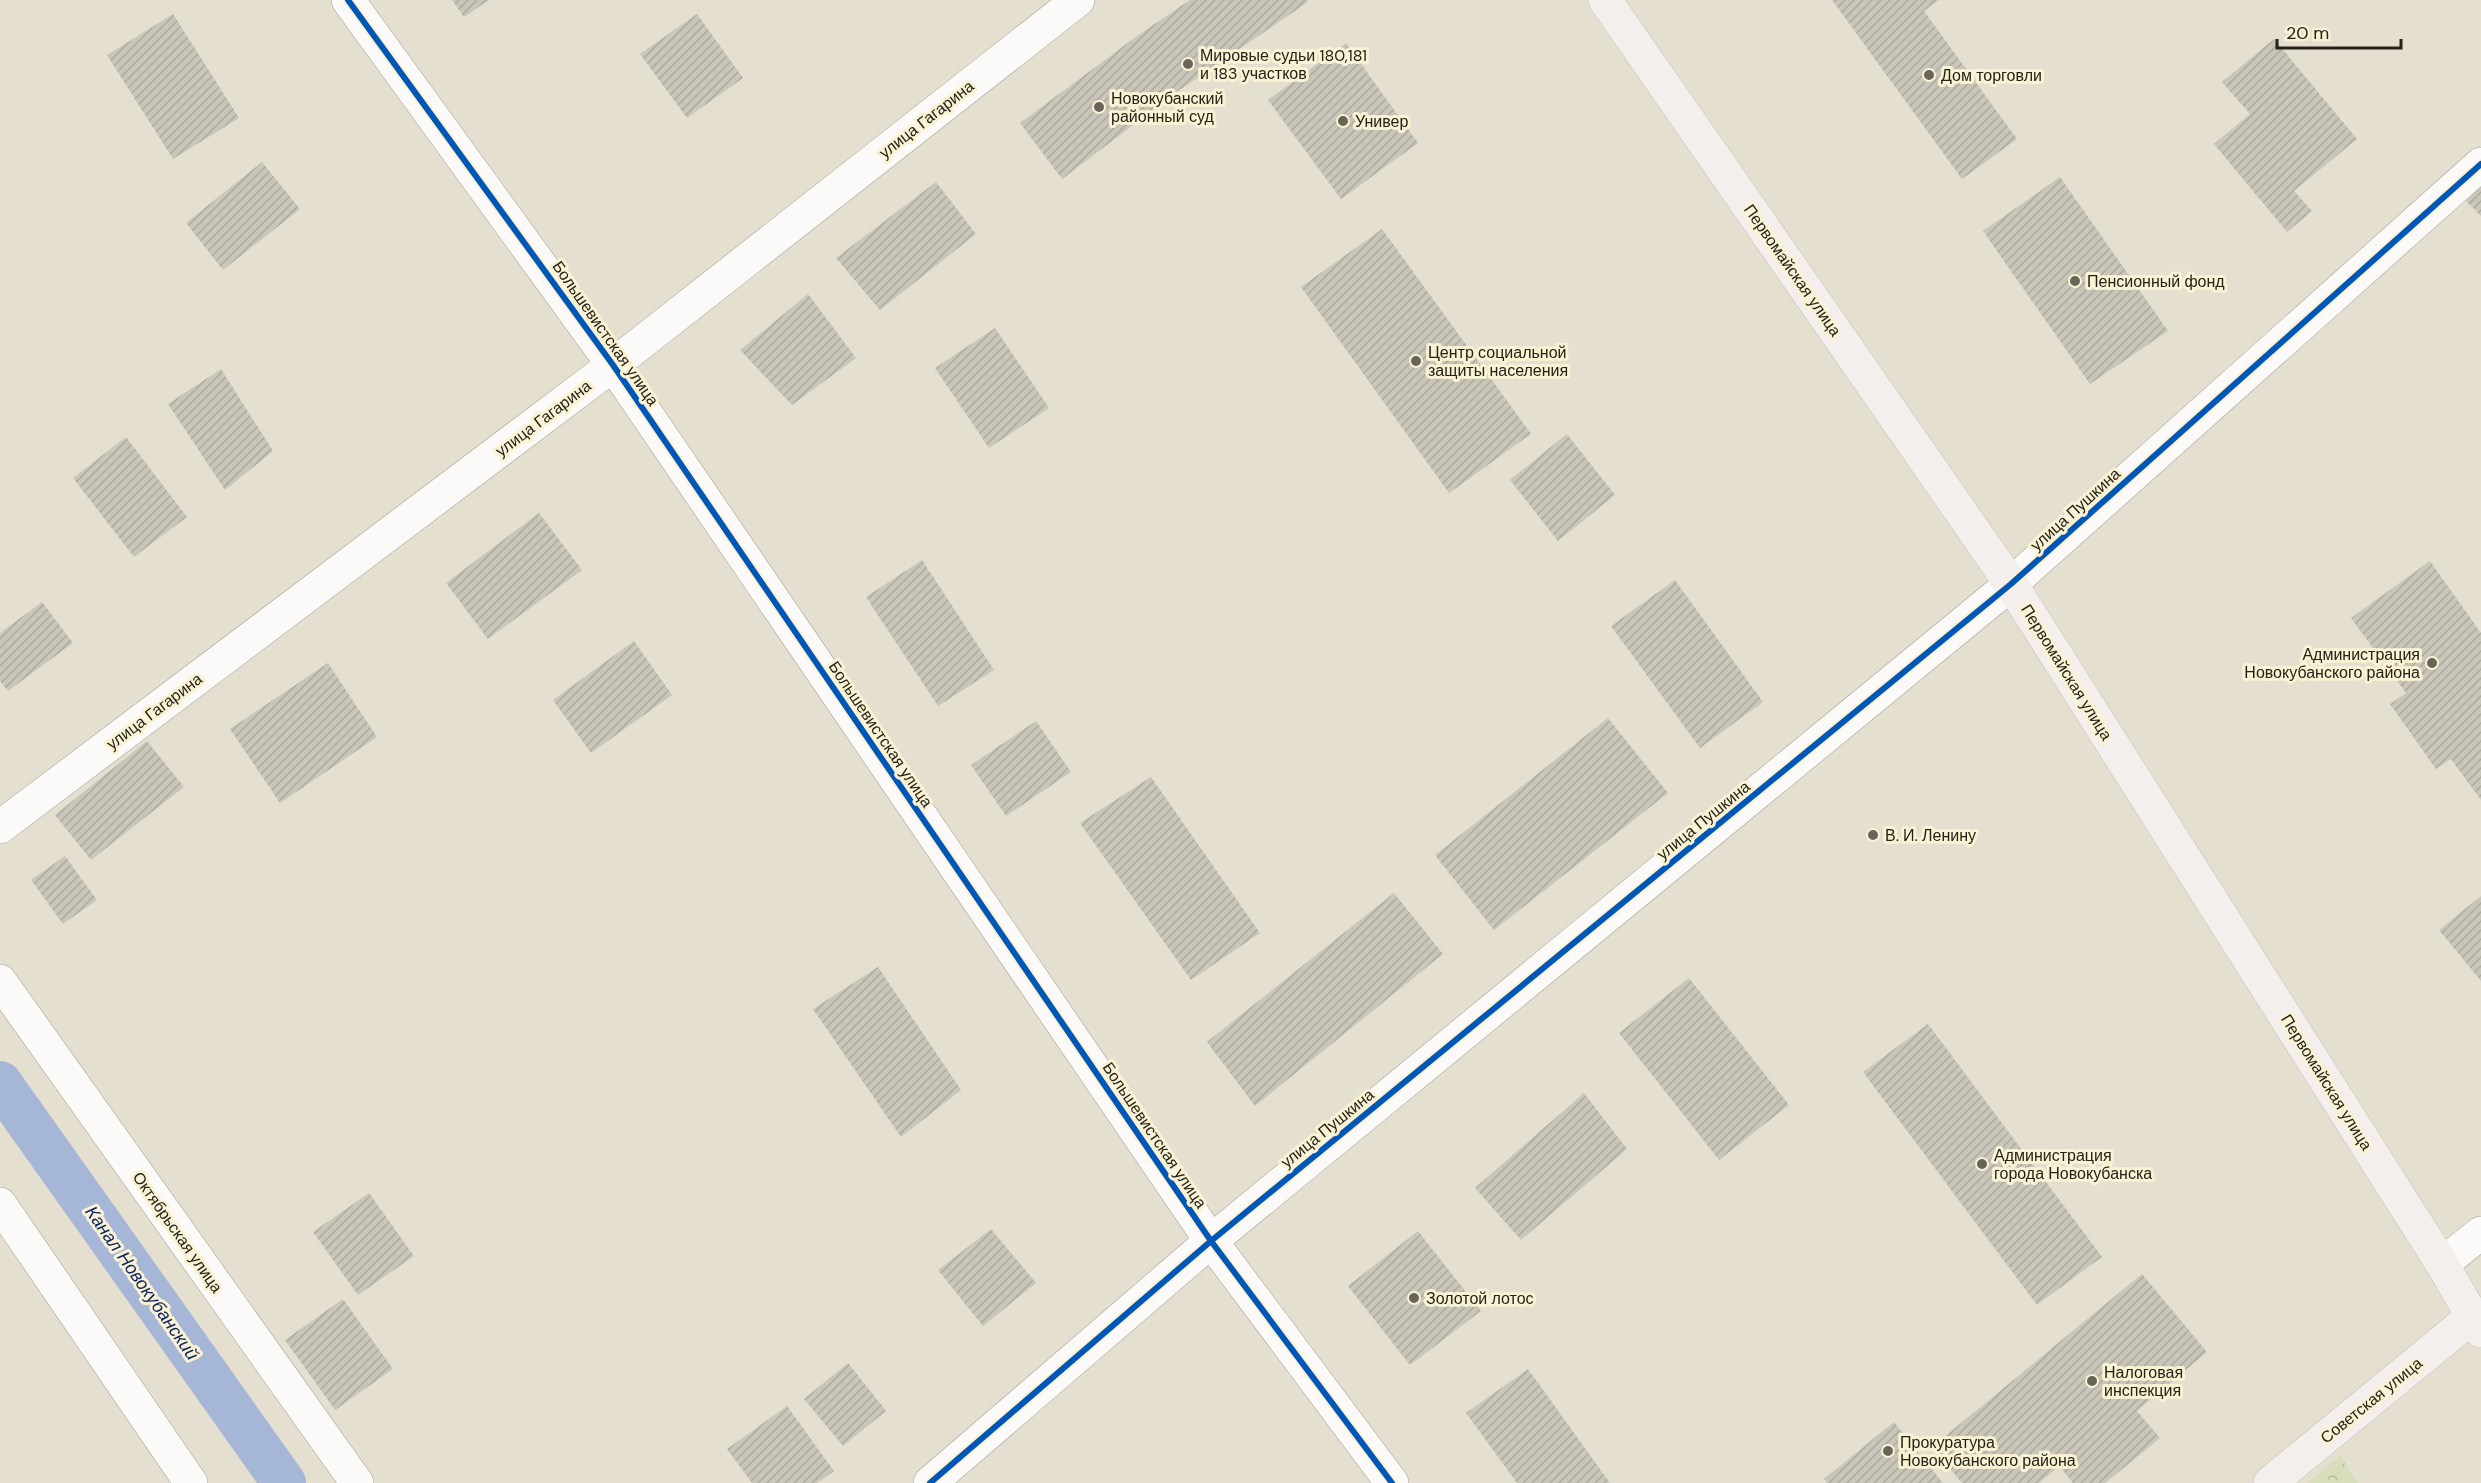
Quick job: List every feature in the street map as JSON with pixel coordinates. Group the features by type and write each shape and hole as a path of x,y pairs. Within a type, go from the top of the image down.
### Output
{"main road":[{"name":"Первомайская улица","path":"1605,0 2011,584 2442,1264 2476,1324"},
{"name":"Советская улица","path":"2270,1483 2476,1324"}],"street":[{"name":"Большевистская улица","path":"348,0 613,365 1211,1241 1392,1483"},
{"name":"улица Гагарина","path":"0,827 613,365 1078,0"},
{"name":"улица Пушкина","path":"930,1483 1211,1241 2011,584 2481,164"},
{"name":"Октябрьская улица","path":"0,981 357,1483"},
{"path":"0,1204 191,1483"},
{"path":"2442,1264 2481,1233"}],"green space":[{"path":"2340,1456 2358,1483 2307,1483"}],"building":[{"path":"452,0 489,0 464,17"},
{"path":"1190,0 1307,0 1308,2 1178,91 1062,179 1020,123 1137,36"},
{"name":"Дом торговли","path":"1832,0 1939,0 1924,11 2017,139 1962,179"},
{"path":"173,14 239,118 173,159 107,55"},
{"path":"697,14 743,78 687,118 640,54"},
{"path":"2274,39 2357,139 2294,191 2312,211 2287,232 2214,144 2250,114 2222,82"},
{"name":"Универ","path":"1346,43 1418,143 1341,199 1268,100"},
{"path":"262,162 300,209 223,270 186,223"},
{"name":"Пенсионный фонд","path":"2060,177 2168,331 2090,384 1983,231"},
{"path":"936,182 976,234 880,310 836,258"},
{"path":"2481,185 2481,216 2466,201"},
{"name":"Центр социальной защиты населения","path":"1382,229 1531,434 1449,493 1301,287"},
{"path":"808,294 856,358 792,405 740,350"},
{"path":"995,328 1049,408 989,448 935,368"},
{"path":"221,369 273,451 225,490 168,404"},
{"path":"1567,434 1615,495 1558,541 1510,480"},
{"path":"126,437 187,517 134,557 73,478"},
{"path":"539,513 582,570 488,639 446,583"},
{"path":"922,560 994,670 938,706 866,597"},
{"name":"Администрация Новокубанского района","path":"2430,561 2481,633 2481,800 2451,759 2436,769 2390,704 2406,693 2351,618"},
{"path":"1675,580 1763,702 1700,748 1611,626"},
{"path":"42,602 73,643 8,691 0,681 0,633"},
{"path":"634,641 672,695 591,753 553,700"},
{"path":"328,663 377,737 280,803 230,729"},
{"path":"1608,718 1668,793 1494,930 1435,855"},
{"path":"1036,721 1071,772 1006,816 971,765"},
{"path":"147,741 184,787 91,860 55,815"},
{"path":"1151,777 1260,933 1191,980 1080,823"},
{"path":"65,856 97,900 63,924 31,880"},
{"path":"1394,893 1443,954 1255,1106 1207,1042"},
{"path":"2481,896 2481,981 2439,930"},
{"path":"878,967 961,1090 901,1137 813,1009"},
{"path":"1689,978 1789,1105 1719,1160 1619,1033"},
{"name":"Администрация города Новокубанска","path":"1928,1024 2102,1257 2037,1305 1863,1072"},
{"path":"1584,1093 1627,1149 1521,1240 1475,1188"},
{"path":"369,1193 414,1256 358,1295 313,1232"},
{"path":"991,1229 1036,1283 983,1326 938,1270"},
{"name":"Золотой лотос","path":"1418,1231 1481,1311 1410,1365 1348,1286"},
{"name":"Налоговая инспекция","path":"2142,1274 2207,1352 2137,1411 2160,1438 2105,1483 2073,1483 2059,1466 2039,1483 1962,1483 1932,1447"},
{"path":"343,1299 393,1369 335,1410 285,1340"},
{"path":"848,1363 886,1411 843,1446 804,1399"},
{"path":"1528,1369 1610,1483 1517,1483 1466,1413"},
{"path":"787,1406 834,1471 817,1483 752,1483 727,1449"},
{"name":"Прокуратура Новокубанского района","path":"1894,1422 1943,1483 1827,1483 1824,1479"}],"waterway":[{"name":"Канал Новокубанский","path":"0,1083 284,1483"}],"cycle path":[{"path":"348,0 613,365 1211,1241 1392,1483"},
{"path":"930,1483 1211,1241 2011,584 2481,164"}],"place":[{"name":"Мировые судьи 180,181 и 183 участков","path":"1188,64"},
{"name":"Дом торговли","path":"1929,75"},
{"name":"Новокубанский районный суд","path":"1099,107"},
{"name":"Универ","path":"1343,121"},
{"name":"Пенсионный фонд","path":"2075,281"},
{"name":"Центр социальной защиты населения","path":"1416,361"},
{"name":"Администрация Новокубанского района","path":"2432,663"},
{"name":"В. И. Ленину","path":"1873,835"},
{"name":"Администрация города Новокубанска","path":"1982,1164"},
{"name":"Золотой лотос","path":"1414,1298"},
{"name":"Налоговая инспекция","path":"2092,1381"},
{"name":"Прокуратура Новокубанского района","path":"1888,1451"}]}
